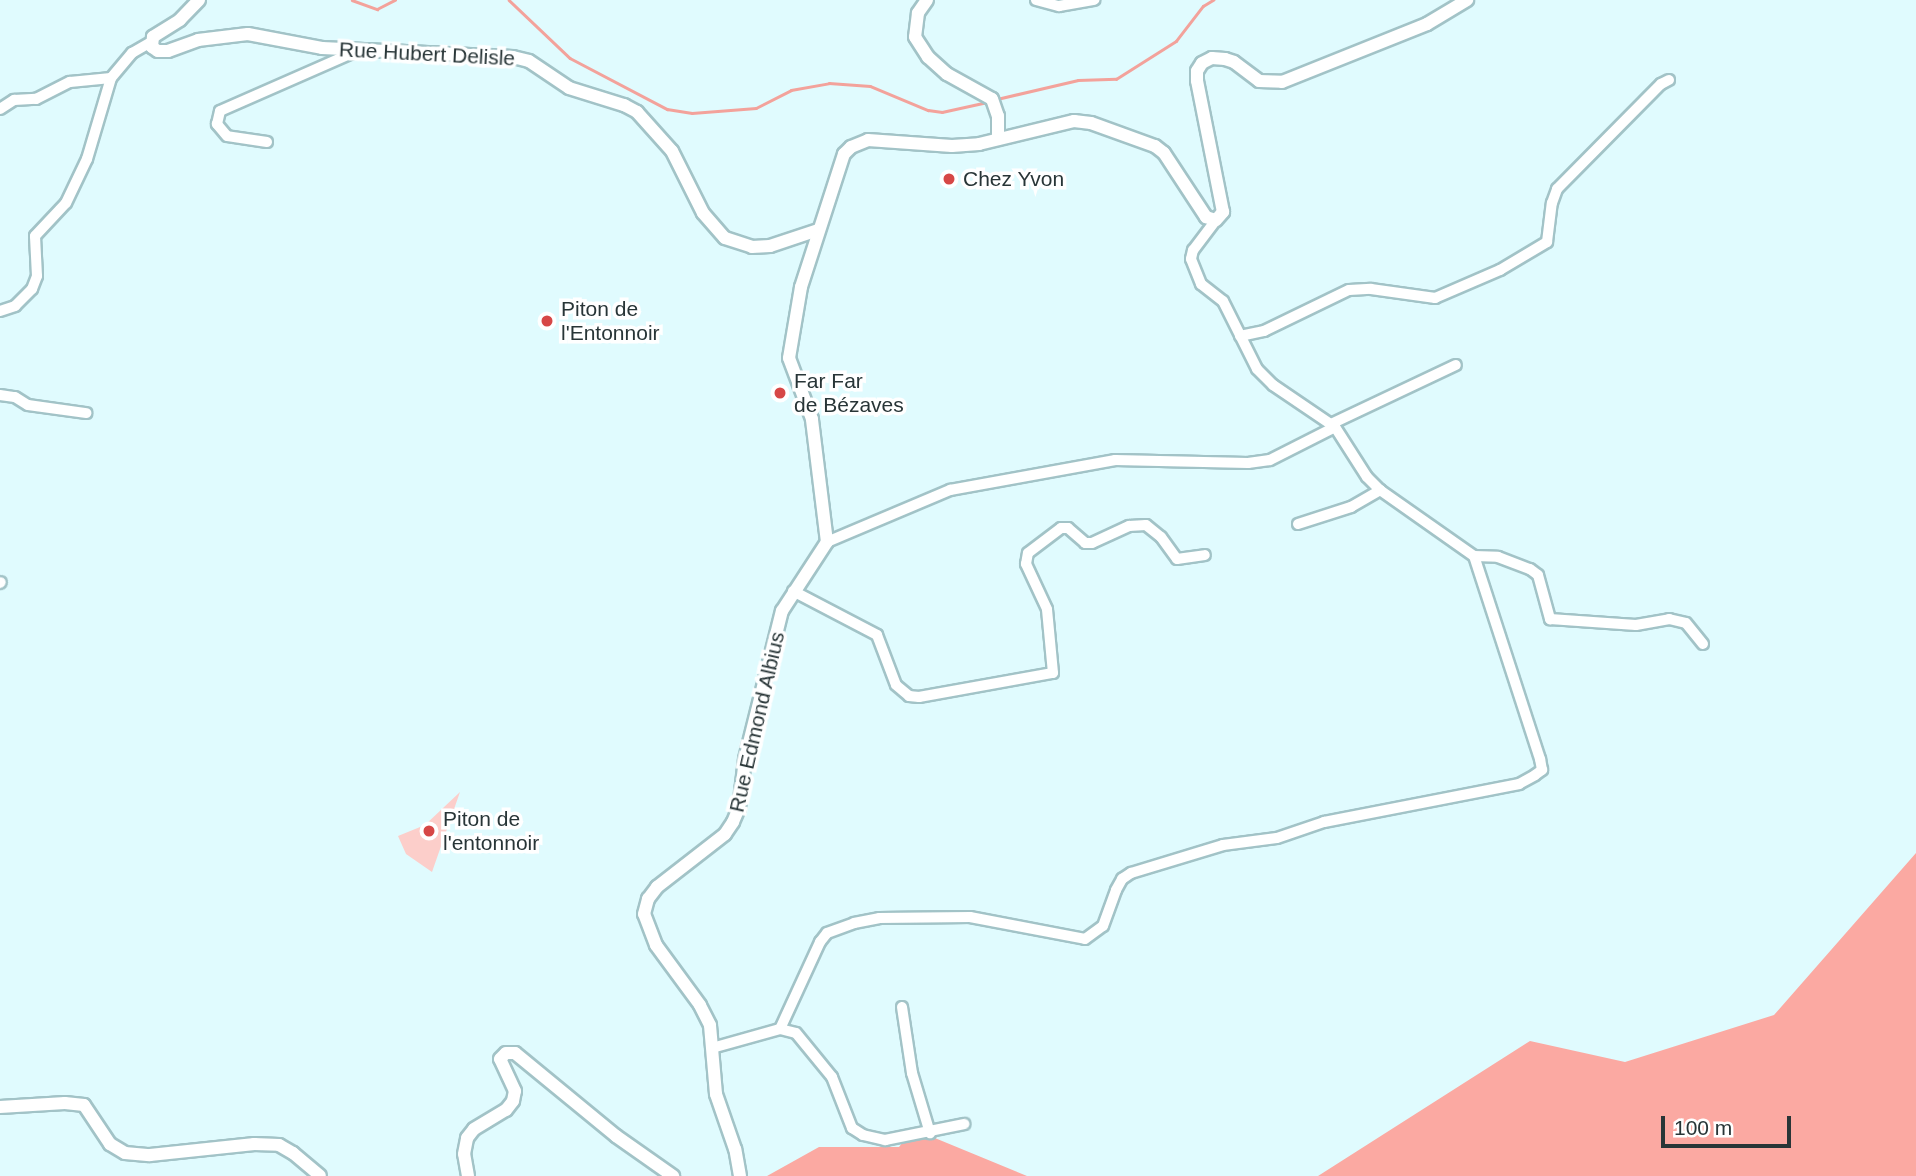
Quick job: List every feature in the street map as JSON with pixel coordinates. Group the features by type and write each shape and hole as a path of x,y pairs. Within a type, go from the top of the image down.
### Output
{"main road":[{"path":"151,43 153,37 180,20 199,0"},
{"path":"927,0 918,13 915,37 928,57 947,74 987,94 997,106 998,134"},
{"path":"827,542 812,419 789,358 794,316 818,230 844,155 859,142 878,139 953,146 998,134 1074,121 1091,123 1155,146 1164,153 1206,217 1216,220 1223,212 1198,81 1197,71 1202,64 1212,58 1225,59 1234,62 1259,82 1282,82 1427,24 1467,0"},
{"name":"Rue Hubert Delisle","path":"151,43 158,51 168,51 198,40 248,34 322,48 501,55 529,61 569,88 638,112 656,129 672,151 703,213 725,238 752,247 770,246 818,230"},
{"name":"Rue Edmond Albius","path":"740,1176 735,1149 716,1094 710,1024 700,1005 656,946 644,914 648,899 657,887 725,834 733,822 739,808 745,759 782,611 827,542"},
{"path":"468,1176 464,1154 467,1139 474,1129 506,1110 513,1101 515,1091 500,1059 506,1053 515,1053 616,1136 673,1176"},
{"path":"0,1107 65,1103 84,1105 110,1144 125,1153 150,1155 254,1144 279,1145 320,1176"}],"street":[{"path":"1036,0 1059,6 1094,0"},
{"path":"0,311 15,306 32,289 37,276 35,236 66,203 87,159 111,78 132,53 151,43"},
{"path":"267,142 227,136 218,124 220,111 357,51"},
{"path":"0,109 14,100 36,99 70,82 111,78"},
{"path":"1240,336 1264,331 1349,290 1371,289 1435,298 1500,270 1547,242 1557,189 1661,84 1669,80"},
{"path":"1216,220 1193,250 1193,271 1201,284 1223,301 1257,369 1273,385 1333,426 1367,477 1380,490 1455,546 1474,556 1498,557 1530,569 1538,575 1550,619 1636,625 1669,619 1686,623 1703,644"},
{"path":"827,542 950,490 1115,460 1248,463 1270,460 1456,365"},
{"path":"0,395 15,397 29,405 86,413"},
{"path":"1298,524 1351,507 1380,490"},
{"path":"793,592 877,635 896,685 909,696 919,697 1053,673 1046,609 1026,564 1028,553 1061,528 1068,528 1086,543 1092,543 1129,526 1146,526 1161,537 1177,559 1205,555"},
{"path":"780,1029 820,942 827,933 854,923 879,918 970,917 1085,939 1103,926 1116,890 1122,879 1131,873 1223,845 1277,838 1324,822 1519,783 1535,775 1542,769 1540,759 1474,556"},
{"path":"902,1007 912,1073 930,1133"},
{"path":"712,1048 780,1029 796,1033 832,1077 852,1128 863,1135 885,1140 964,1124"}],"shaded area":[{"name":"Piton de l'entonnoir","path":"460,792 432,872 406,854 398,836 425,825"},
{"path":"1916,853 1916,1176 1318,1176 1530,1041 1625,1062 1774,1015"},
{"path":"913,1129 1027,1176 767,1176 819,1147 899,1147"}],"waterway":[{"path":"352,0 377,9 395,0"},
{"path":"509,0 570,58 667,109 692,113 756,108 791,90 829,83 870,86 928,110 942,112 987,102"},
{"path":"997,99 1078,80 1116,79 1176,41 1203,6 1213,0"}],"place":[{"name":"Chez Yvon","path":"949,179"},
{"name":"Piton de l'Entonnoir","path":"547,321"},
{"name":"Far Far de Bézaves","path":"780,393"},
{"name":"Piton de l'entonnoir","path":"429,831"}]}
